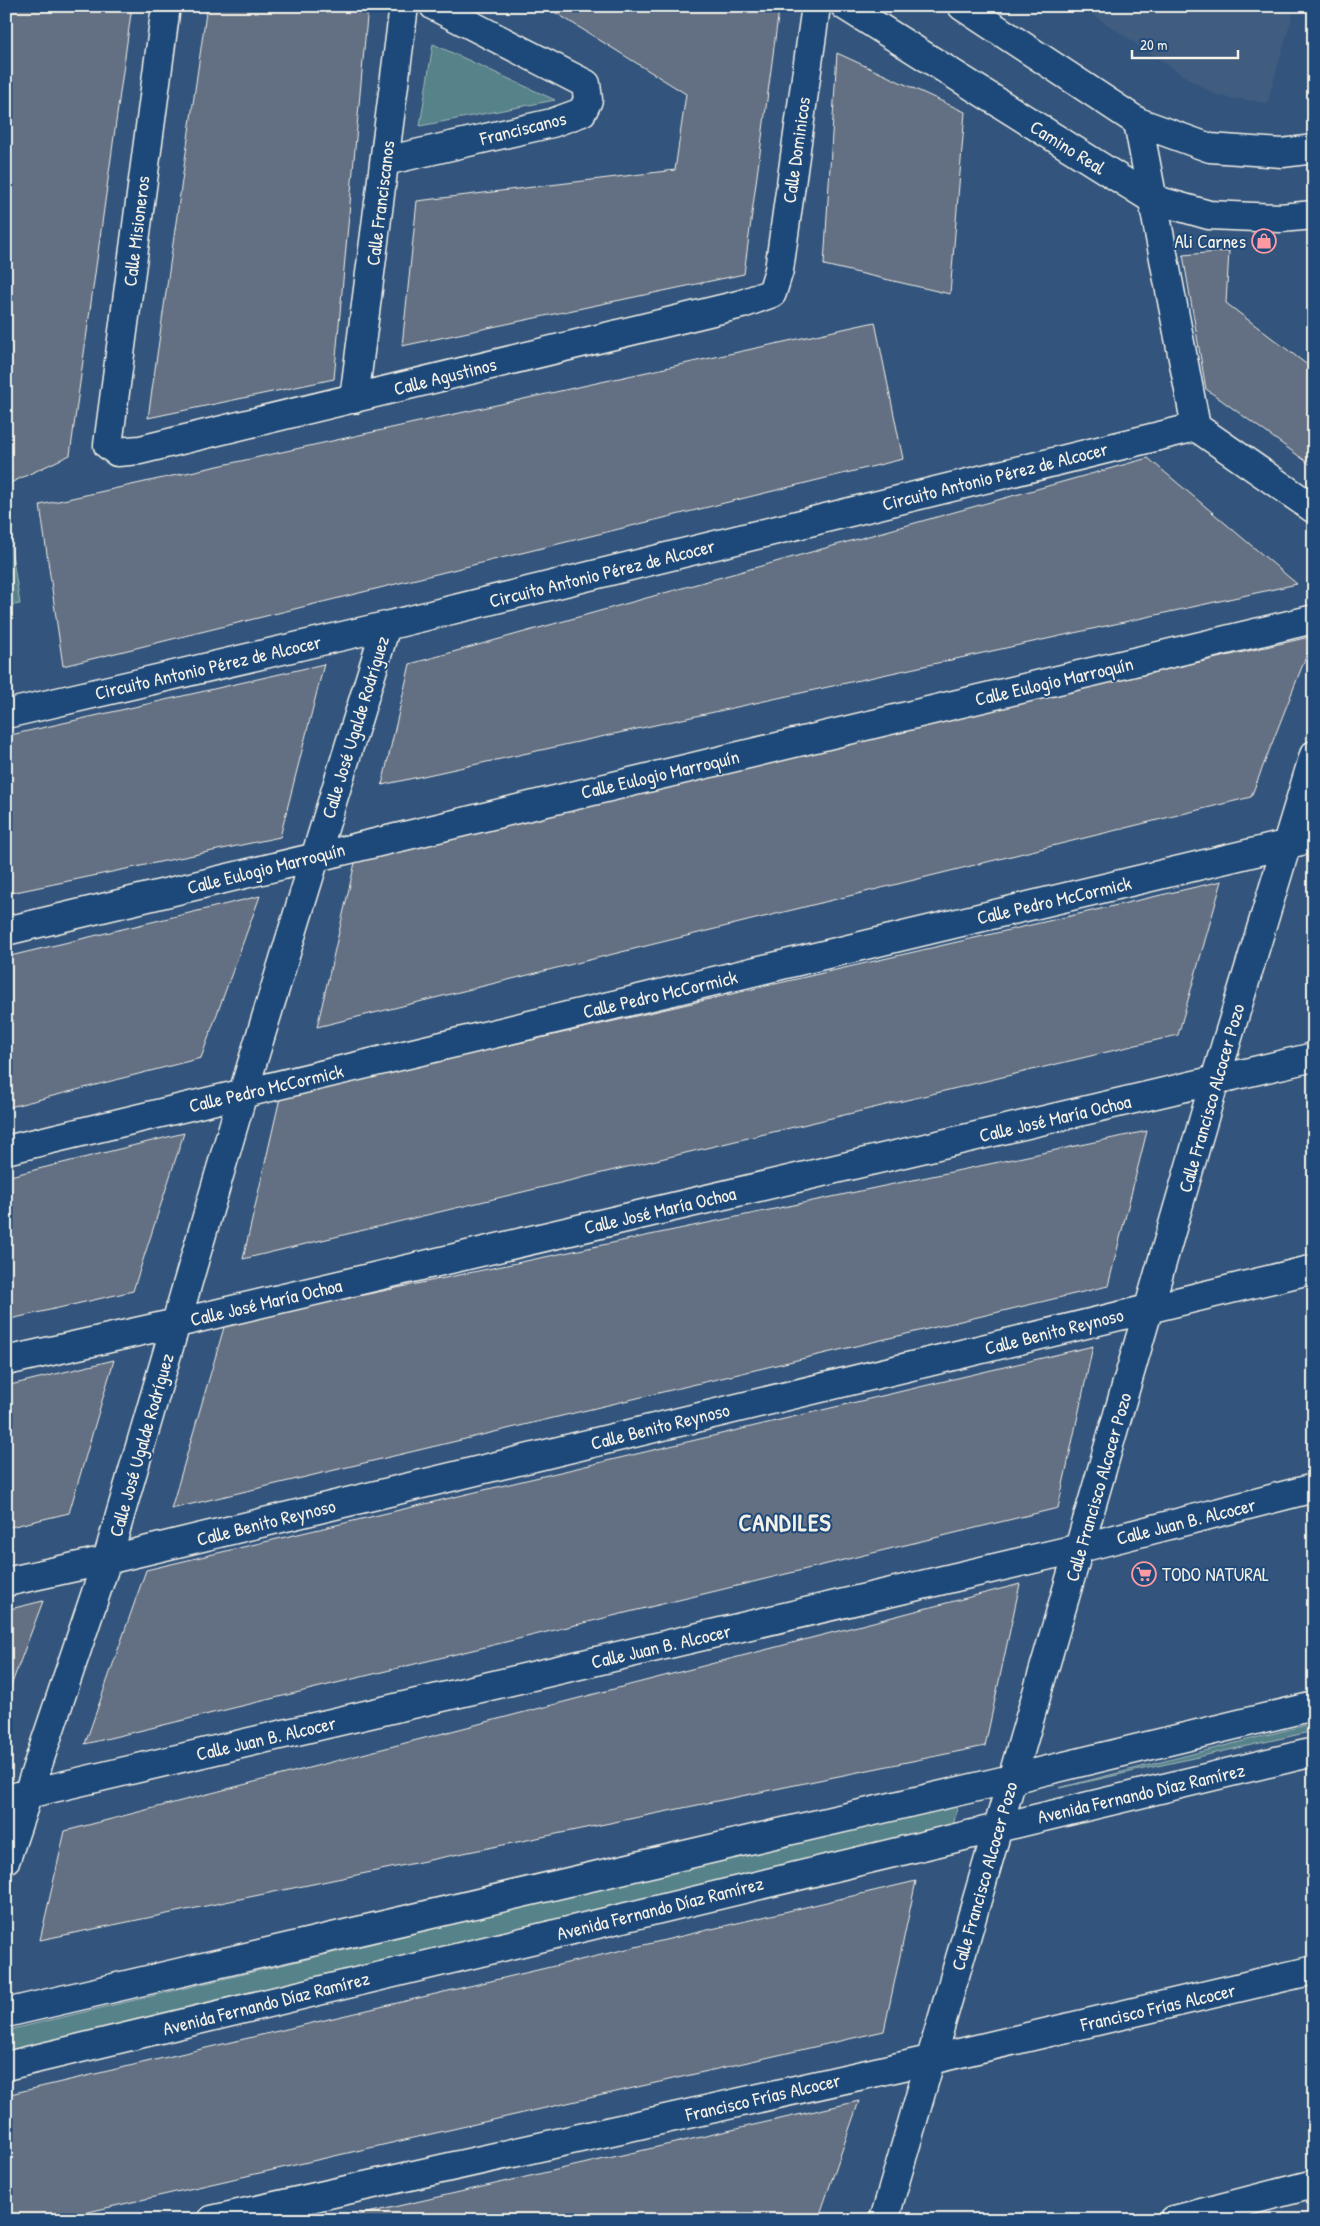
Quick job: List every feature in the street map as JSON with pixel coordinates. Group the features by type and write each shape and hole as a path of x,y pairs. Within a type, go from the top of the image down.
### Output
{"street":[{"name":"Calle Misioneros","path":"117,452 108,445 166,6"},
{"name":"Calle Franciscanos","path":"354,399 404,6"},
{"name":"Franciscanos","path":"385,161 552,123 582,112 588,100 586,84 434,6"},
{"name":"Calle Dominicos","path":"772,293 779,270 816,6"},
{"name":"Camino Real","path":"845,6 1152,199 1209,215 1280,218 1314,214"},
{"path":"962,6 1138,122 1210,148 1282,153 1314,149"},
{"path":"1138,122 1196,427 1314,509"},
{"name":"Calle Agustinos","path":"117,452 140,450 354,399 742,304 772,293"},
{"name":"Circuito Antonio Pérez de Alcocer","path":"6,714 386,626 1196,427"},
{"name":"Calle Eulogio Marroquín","path":"6,931 317,855 1314,619"},
{"name":"Calle José Ugalde Rodríguez","path":"6,1859 16,1797 106,1560 243,1093 386,626"},
{"name":"Calle Francisco Alcocer Pozo","path":"884,2220 1215,1080 1314,755"},
{"name":"Calle Pedro McCormick","path":"6,1150 1314,838"},
{"name":"Calle José María Ochoa","path":"6,1361 177,1323 1314,1056"},
{"name":"Calle Benito Reynoso","path":"6,1582 106,1560 1314,1269"},
{"name":"Calle Juan B. Alcocer","path":"16,1797 1080,1548 1314,1488"},
{"path":"6,2013 1011,1779 1314,1706"},
{"name":"Avenida Fernando Díaz Ramírez","path":"6,2066 1314,1752"},
{"name":"Francisco Frías Alcocer","path":"212,2220 930,2060 1314,1970"},
{"path":"1174,2220 1314,2184"}],"shaded area":[{"path":"1080,6 1295,6 1267,103 1219,96 1189,79"}],"green space":[{"path":"433,44 555,100 420,126"},
{"path":"6,515 20,604 6,606"},
{"path":"1314,1723 1314,1731 1059,1788"},
{"path":"958,1804 953,1826 9,2051 13,2029"}],"building":[{"path":"6,6 132,6 70,455 6,485"},
{"path":"207,6 368,6 334,379 148,418"},
{"path":"545,6 774,6 779,9 744,274 402,346 417,201 675,170 686,94"},
{"path":"837,53 965,112 950,294 824,265"},
{"path":"1229,251 1226,303 1314,370 1314,467 1206,389 1183,255"},
{"path":"875,322 903,459 63,666 40,505"},
{"path":"1148,458 1297,584 382,785 410,664"},
{"path":"1314,636 1251,797 317,1027 357,854"},
{"path":"324,664 280,837 6,894 6,736"},
{"path":"1222,881 1178,1035 243,1259 280,1098"},
{"path":"260,896 201,1058 6,1108 6,957"},
{"path":"1147,1131 1108,1286 171,1509 225,1324"},
{"path":"184,1133 133,1291 6,1320 6,1177"},
{"path":"1093,1346 1058,1508 85,1744 146,1570"},
{"path":"114,1360 69,1513 6,1528 6,1386"},
{"path":"1020,1584 985,1746 40,1940 65,1831"},
{"path":"43,1601 6,1699 6,1610"},
{"path":"916,1881 884,2031 53,2220 6,2220 6,2095"},
{"path":"859,2101 818,2220 337,2220"}],"place":[{"name":"Ali Carnes","path":"1264,241"},
{"name":"TODO NATURAL","path":"1144,1574"}],"district":[{"name":"CANDILES","path":"785,1522"}]}
